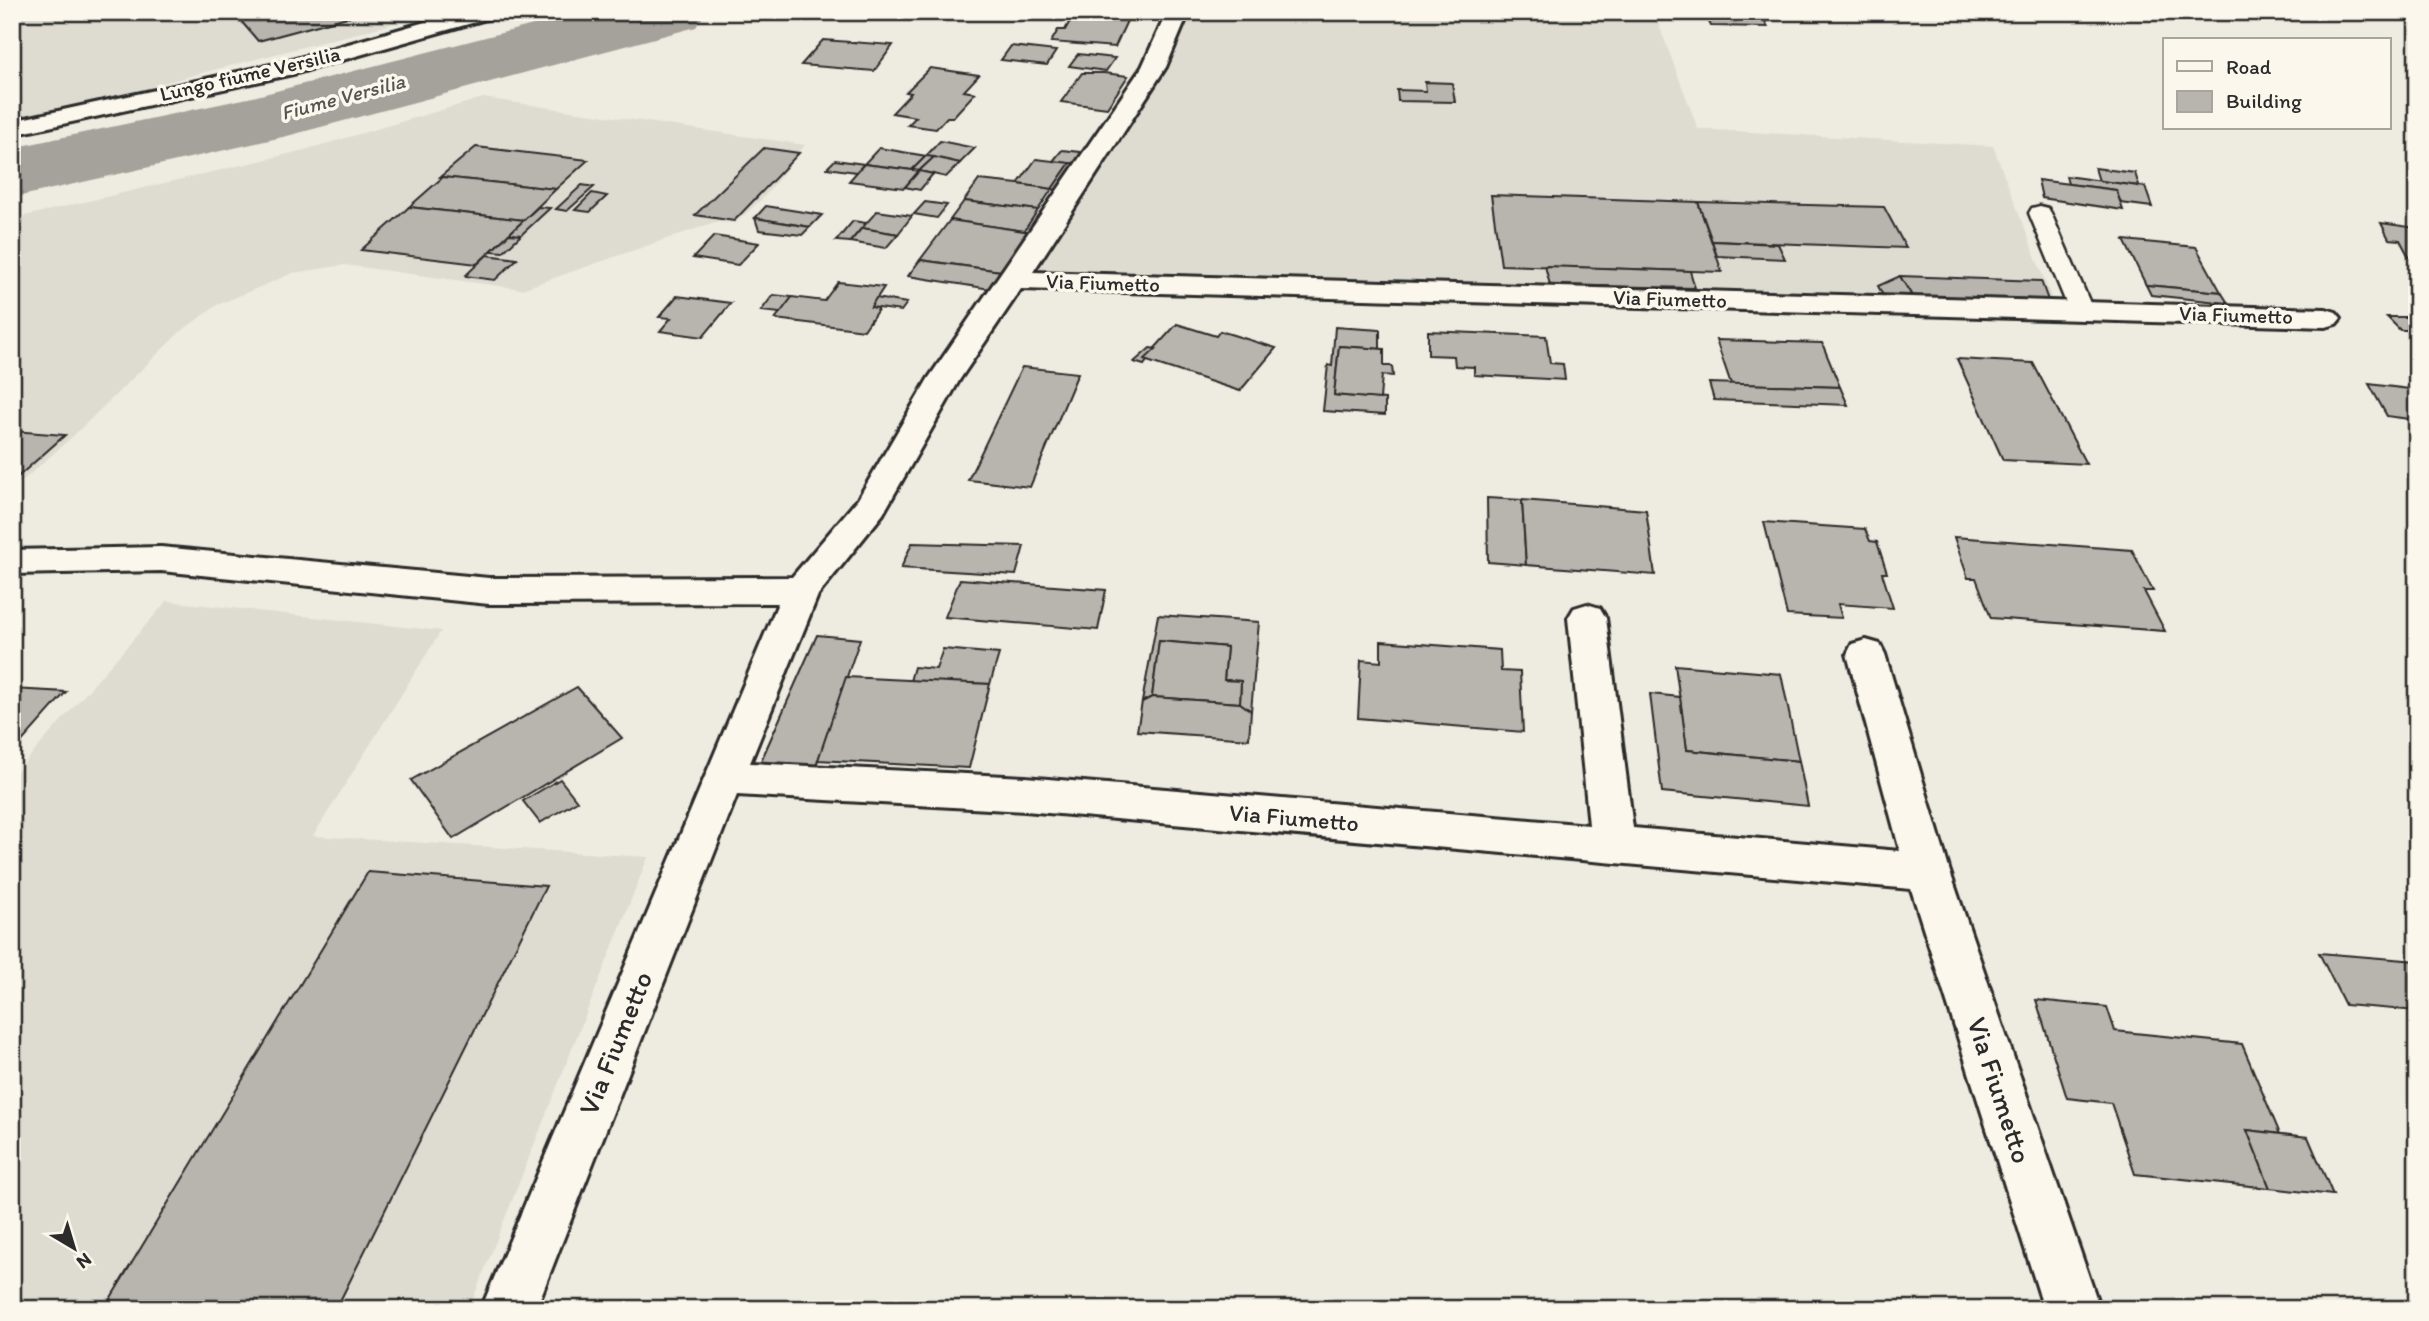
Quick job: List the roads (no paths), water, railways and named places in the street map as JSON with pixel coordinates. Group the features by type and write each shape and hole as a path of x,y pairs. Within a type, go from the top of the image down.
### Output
{"street":[{"name":"Lungo fiume Versilia","path":"12,128 293,67 485,12"},
{"name":"Via Fiumetto","path":"508,1309 802,590 871,506 944,379 1013,281 1154,67 1178,12"},
{"name":"Via Fiumetto","path":"1013,281 2326,318"},
{"path":"12,562 161,559 489,591 802,590"},
{"path":"1587,618 1613,845"},
{"name":"Via Fiumetto","path":"1866,654 1928,872 2072,1309"},
{"name":"Via Fiumetto","path":"723,778 1025,794 1928,872"}],"lane":[{"path":"2040,213 2081,310"}],"waterway":[{"name":"Fiume Versilia","path":"12,173 259,119 671,12"}]}
